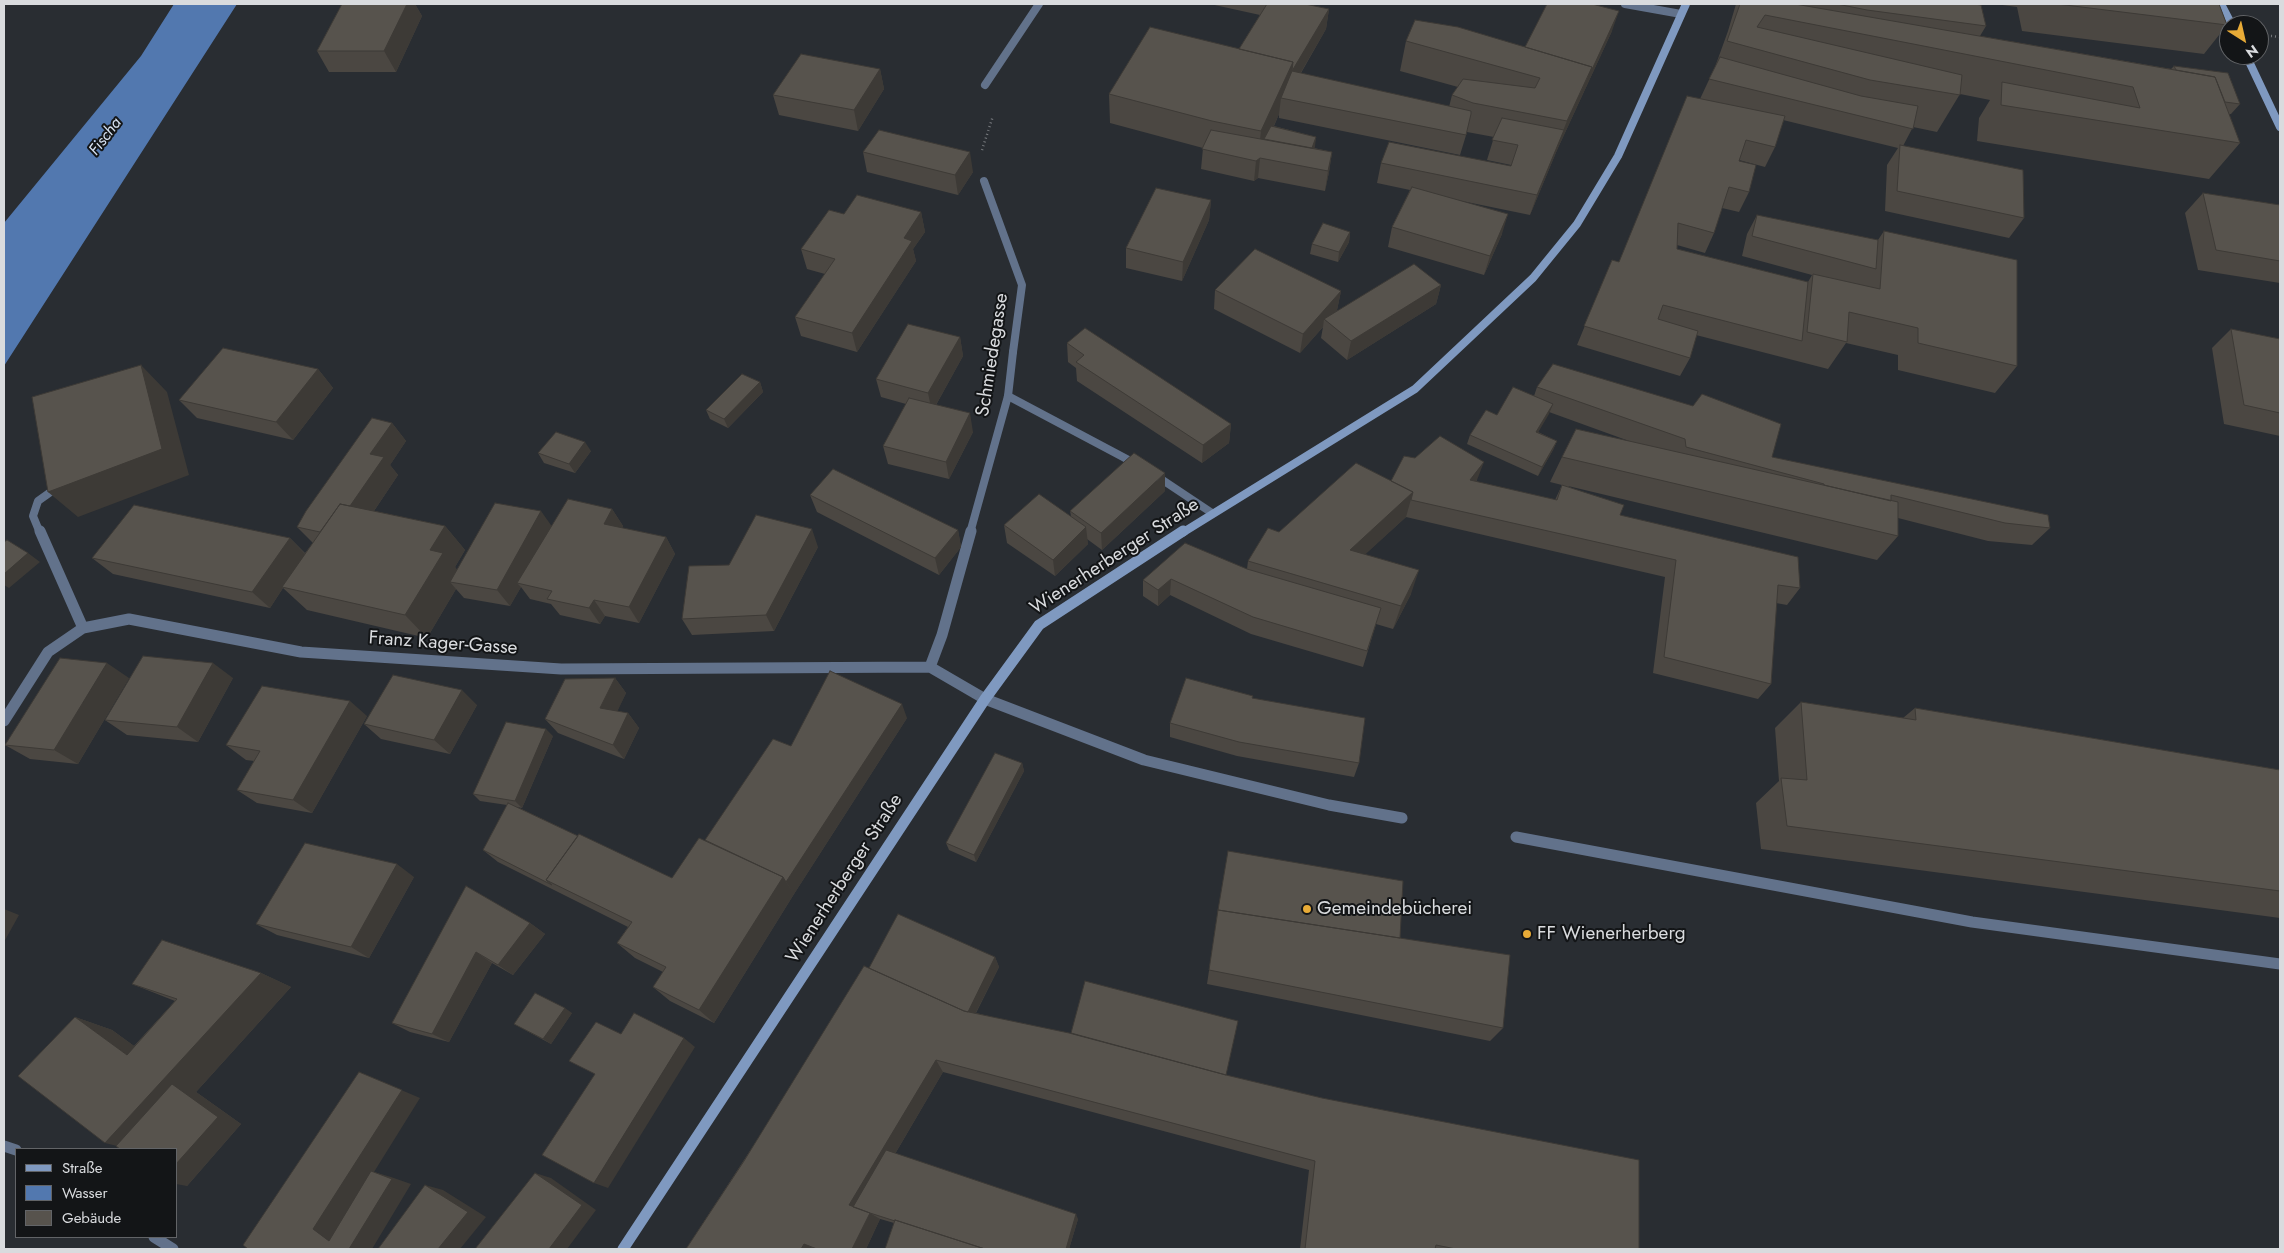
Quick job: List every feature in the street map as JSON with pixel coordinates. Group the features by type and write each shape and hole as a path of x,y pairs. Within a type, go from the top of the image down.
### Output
{"street":[{"path":"985,85 1039,4"},
{"path":"1625,4 1680,14"},
{"name":"Wienerherberger Straße","path":"623,1249 984,699 1039,625 1212,513 1415,388 1533,278 1577,224 1618,156 1686,4"},
{"path":"2251,65 2280,127"},
{"name":"Schmiedegasse","path":"930,667 942,635 1008,396 1022,285 984,181"},
{"path":"1008,396 1148,470 1212,513"},
{"path":"59,486 38,501 34,516 83,628"},
{"name":"Franz Kager-Gasse","path":"4,721 48,652 83,628 129,619 301,652 561,669 930,667"},
{"path":"930,667 984,699 1144,760 1329,805 1402,818"},
{"path":"1516,837 1972,922 2280,964"},
{"path":"156,1238 173,1249"}],"path":[{"path":"984,181 982,147 998,102 985,85"}],"water":[{"name":"Fischa","path":"174,4 237,4 4,366 4,223 141,56"}],"building":[{"path":"342,4 407,4 384,51 317,51"},
{"path":"1267,4 1305,4 1329,9 1292,71 1293,62 1239,49"},
{"path":"1547,4 1592,4 1619,11 1589,76 1592,67 1525,47"},
{"path":"1740,4 1795,4 2215,77 2240,143 2001,105 2002,82 2140,108 2133,87 1765,15 1757,27 1962,75 1960,95 1870,80 1727,41"},
{"path":"1837,4 1981,5 1986,26 1867,10"},
{"path":"2057,4 2219,4 2223,15 2219,15 2219,24"},
{"path":"1415,20 1458,27 1592,67 1567,121 1473,103 1452,95 1463,79 1535,88 1540,78 1406,41"},
{"path":"1150,27 1293,62 1261,131 1212,121 1109,94"},
{"path":"801,54 880,69 854,110 773,95"},
{"path":"1720,57 1861,96 1918,106 1913,129 1709,79"},
{"path":"2174,66 2228,73 2240,104 2225,102 2215,77 2176,70"},
{"path":"1292,71 1471,111 1466,135 1281,98"},
{"path":"1687,96 1785,116 1775,147 1746,140 1739,161 1756,165 1749,192 1729,187 1714,233 1678,223 1677,249 1808,282 1802,341 1663,305 1658,319 1698,331 1690,358 1584,326 1612,260 1619,262"},
{"path":"1502,118 1564,130 1537,195 1381,163 1389,142 1511,166 1518,145 1492,140"},
{"path":"1271,126 1316,137 1312,148 1264,139"},
{"path":"879,130 970,152 955,175 863,152"},
{"path":"1211,130 1332,152 1328,171 1260,158 1256,161 1202,149"},
{"path":"1900,145 2023,170 2024,218 1897,191"},
{"path":"1412,187 1508,214 1490,256 1392,227"},
{"path":"1156,188 1211,200 1183,262 1126,248"},
{"path":"2203,193 2280,205 2280,261 2216,250"},
{"path":"857,195 921,212 904,238 912,241 852,333 795,317 835,259 801,249 829,210 844,214"},
{"path":"1757,215 1878,240 1876,269 1752,236"},
{"path":"1323,223 1350,232 1339,252 1312,244"},
{"path":"1884,231 2017,260 2017,366 1918,343 1918,328 1849,312 1847,342 1807,332 1813,274 1880,289"},
{"path":"1255,249 1341,291 1303,334 1215,290"},
{"path":"1414,264 1441,285 1351,341 1324,319"},
{"path":"908,324 960,337 928,393 876,379"},
{"path":"1085,328 1231,424 1203,445 1076,362 1084,355 1067,343"},
{"path":"2231,329 2280,339 2280,413 2244,405"},
{"path":"223,348 318,369 276,422 179,400"},
{"path":"1553,364 1693,406 1702,394 1781,424 1772,457 2048,515 2050,528 2005,523 1891,495 1891,501 1824,485 1686,447 1685,439 1537,387"},
{"path":"141,365 162,449 48,492 32,397"},
{"path":"742,374 760,382 724,419 706,410"},
{"path":"1513,387 1553,404 1536,432 1557,441 1542,467 1470,435 1486,410 1497,415"},
{"path":"909,398 970,413 946,462 883,446"},
{"path":"372,418 392,423 370,454 384,457 350,506 340,504 320,532 297,527 306,511"},
{"path":"1576,429 1898,502 1898,536 1562,457"},
{"path":"556,432 585,442 569,464 538,453"},
{"path":"1440,436 1484,462 1470,480 1557,500 1562,485 1624,505 1620,515 1798,557 1800,588 1778,585 1771,684 1664,657 1676,560 1411,500 1413,492 1391,481 1404,456 1415,458"},
{"path":"1134,453 1165,473 1101,533 1070,511"},
{"path":"1356,463 1413,492 1350,550 1419,570 1401,606 1248,561 1268,528 1279,532"},
{"path":"833,469 958,530 935,558 810,495"},
{"path":"1039,494 1086,527 1053,560 1004,525"},
{"path":"568,499 612,509 604,524 666,537 629,607 594,600 589,608 547,599 552,591 517,583"},
{"path":"495,503 541,511 497,590 450,582"},
{"path":"340,504 445,526 430,550 443,553 405,615 282,587"},
{"path":"134,505 290,538 252,592 92,558"},
{"path":"756,515 812,529 766,615 682,619 689,566 729,565"},
{"path":"7,540 28,553 4,574 4,542"},
{"path":"1185,543 1247,569 1381,608 1367,651 1253,617 1171,579 1158,590 1143,580"},
{"path":"143,656 213,663 177,727 105,720"},
{"path":"60,658 107,663 54,750 5,745"},
{"path":"830,671 902,704 786,882 783,877 705,840 773,739 791,746"},
{"path":"393,675 462,690 434,740 364,724"},
{"path":"615,678 600,708 628,713 613,745 545,719 565,679"},
{"path":"1186,678 1253,696 1252,698 1365,718 1359,763 1239,742 1170,723"},
{"path":"262,686 350,701 293,800 237,790 260,751 226,745"},
{"path":"1801,702 1916,720 1915,708 2280,770 2280,891 1787,826 1781,778 1807,780"},
{"path":"506,722 546,729 515,801 473,794"},
{"path":"995,753 1022,763 974,855 946,843"},
{"path":"508,803 578,836 546,880 552,885 483,850"},
{"path":"579,834 672,878 699,838 783,877 699,1010 653,987 666,967 617,943 632,922 546,880"},
{"path":"305,843 397,864 351,947 256,924"},
{"name":"Gemeindebücherei","path":"1228,851 1403,881 1400,938 1218,910"},
{"path":"466,886 530,923 498,965 476,952 432,1034 392,1023"},
{"path":"1218,910 1510,955 1503,1028 1209,970"},
{"path":"898,914 995,957 968,1012 869,968"},
{"path":"162,940 261,973 105,1143 18,1076 75,1017 127,1055 177,999 132,984"},
{"path":"864,966 964,1011 1069,1033 1226,1075 1322,1098 1639,1160 1639,1249 1456,1249 1436,1245 1435,1249 1305,1249 1315,1161 936,1060 849,1205 870,1213 852,1249 817,1249 804,1244 801,1249 686,1249 744,1161"},
{"path":"1085,981 1238,1021 1226,1075 1071,1033"},
{"path":"535,993 565,1008 543,1039 514,1024"},
{"path":"634,1013 684,1038 594,1183 542,1155 595,1074 569,1061 596,1022 621,1034"},
{"path":"359,1072 402,1090 313,1229 329,1241 371,1171 392,1179 349,1249 248,1249 243,1245"},
{"path":"172,1084 218,1117 178,1162 178,1148 119,1148 116,1146"},
{"path":"886,1150 1076,1214 1066,1249 985,1249 853,1207"},
{"path":"535,1173 582,1205 549,1249 475,1249"},
{"path":"425,1185 468,1212 438,1249 378,1249"},
{"path":"895,1220 985,1249 885,1249"}],"place":[{"name":"Gemeindebücherei","path":"1307,909"},
{"name":"FF Wienerherberg","path":"1527,934"}]}
